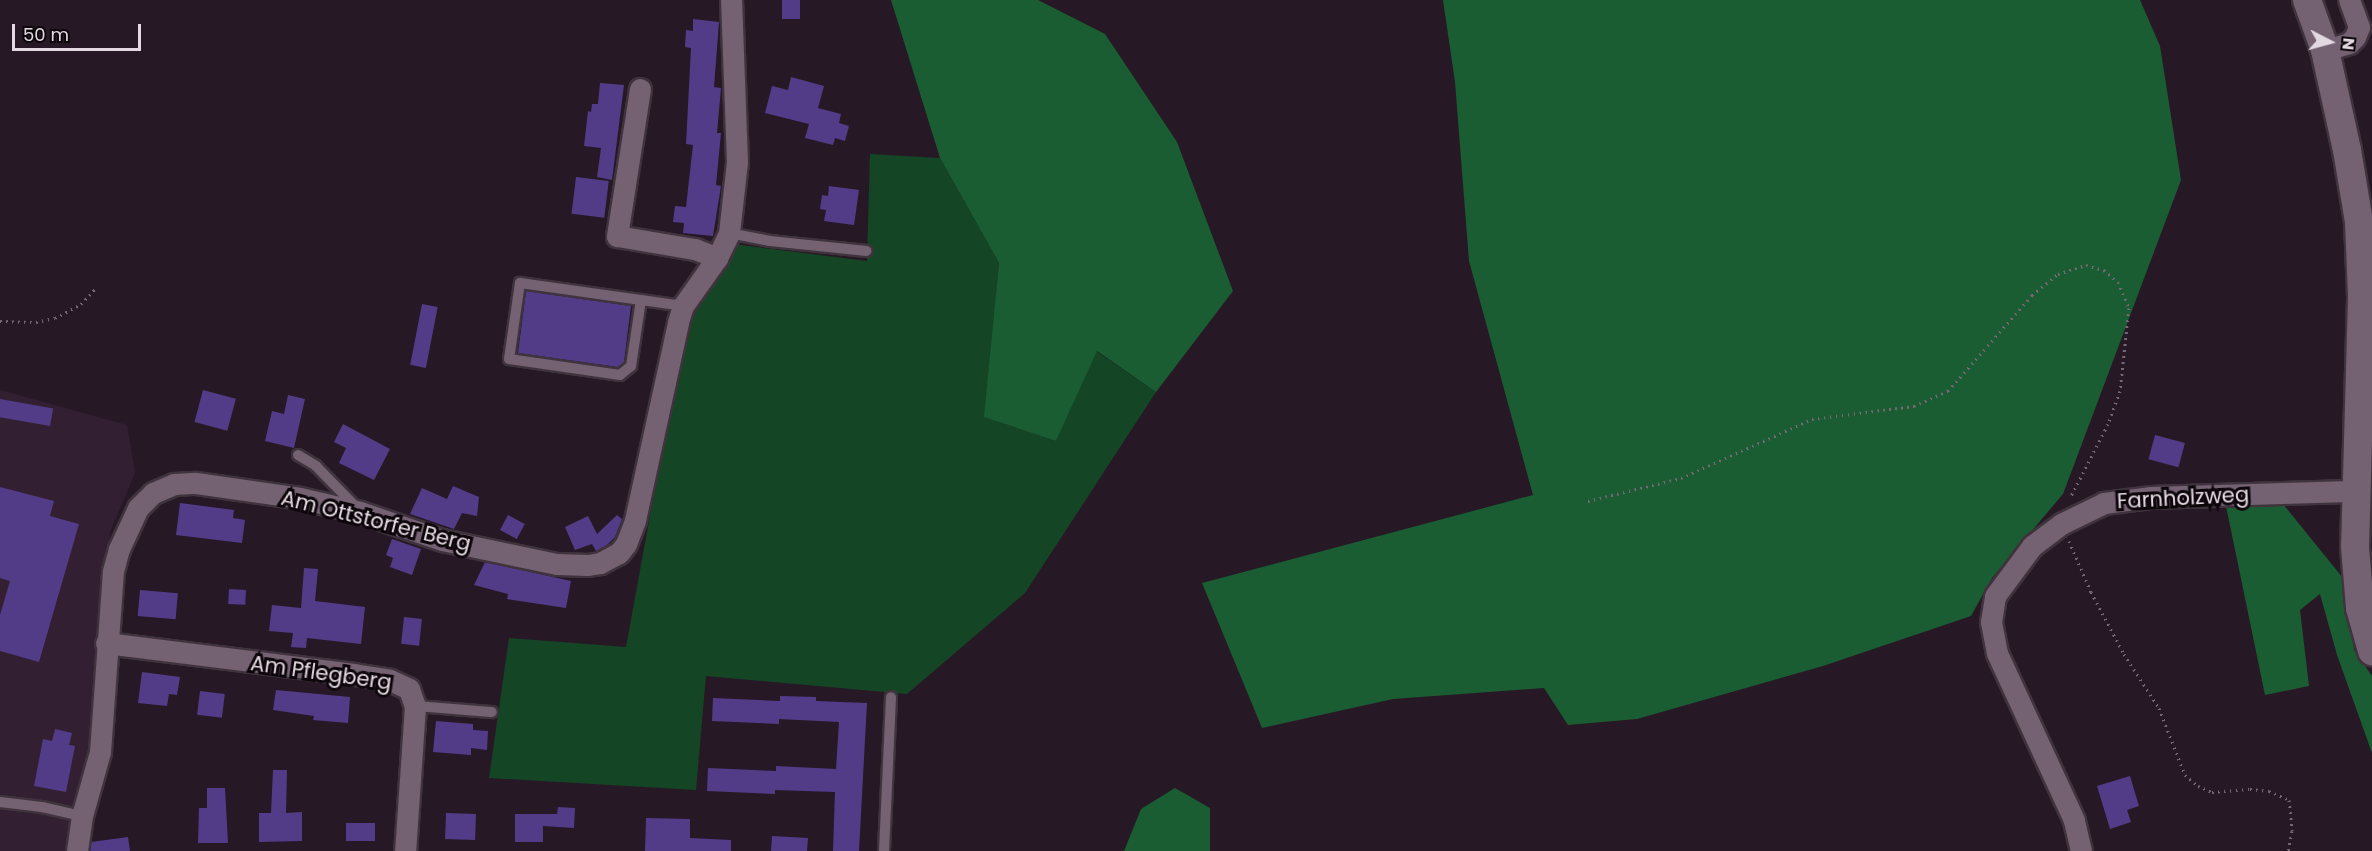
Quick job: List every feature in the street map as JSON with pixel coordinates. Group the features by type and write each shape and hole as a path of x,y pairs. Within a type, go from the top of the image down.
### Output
{"main road":[{"path":"2307,0 2325,50 2347,150 2359,222 2362,298 2356,578 2360,608 2372,651"}],"street":[{"name":"Am Ottstorfer Berg","path":"76,851 82,816 100,752 106,643 115,559 138,508 153,493 162,488 184,483 204,484 300,498 360,512 442,540 557,564 600,563 619,553 632,534 672,342 683,306 717,258 729,233 736,162 731,0"},
{"path":"2325,50 2349,43 2355,37 2359,27 2349,0"},
{"path":"640,89 617,236 695,249 717,258"},
{"name":"Farnholzweg","path":"2081,851 2074,820 1997,653 1991,622 1995,596 2032,546 2061,524 2104,503 2150,497 2357,491"},
{"name":"Am Pflegberg","path":"106,643 390,680 410,689 416,706 405,851"}],"lane":[{"path":"729,233 770,241 866,250"},
{"path":"641,300 631,366 620,375 509,359 520,283 641,300 683,306"},
{"path":"298,455 316,466 354,503 360,512"},
{"path":"884,851 891,697"},
{"path":"416,706 492,712"},
{"path":"0,802 42,807 82,816"}],"path":[{"path":"1588,501 1681,478 1812,419 1914,406 1948,391 2032,295 2058,274 2086,265 2104,270 2118,282 2129,308 2120,391 2108,424 2072,493 2061,524 2091,592 2124,654 2159,708 2185,775 2198,786 2212,792 2250,789 2269,791 2289,800 2292,831 2288,851"},
{"path":"0,321 36,322 55,318 81,304 96,288"}],"shaded area":[{"path":"0,390 127,425 135,473 110,532 91,851 0,851"}],"green space":[{"path":"891,0 1038,0 1105,34 1177,142 1233,291 1156,392 1097,351 1056,441 984,417 999,263 940,158"},
{"path":"1443,0 2140,0 2160,46 2181,180 2063,494 1992,578 1971,616 1823,666 1637,719 1568,725 1544,688 1393,699 1262,728 1202,583 1533,495 1469,261 1455,82"},
{"path":"870,154 940,158 999,263 985,417 1056,441 1096,351 1156,392 1025,593 907,694 706,676 696,790 489,778 509,638 626,647 683,335 733,244 867,261"},
{"path":"2279,499 2347,583 2354,650 2372,676 2372,753 2337,655 2320,594 2300,610 2309,686 2265,695 2226,506"},
{"path":"1175,788 1210,808 1210,851 1124,851 1141,809"}],"building":[{"path":"782,0 800,0 800,19 782,19"},
{"path":"693,19 719,22 714,87 721,88 717,133 721,133 716,185 721,186 713,236 683,233 684,223 673,222 675,206 686,207 693,145 686,144 691,48 685,47 686,30 693,31"},
{"path":"791,77 824,86 818,108 841,114 839,123 849,126 845,141 835,138 833,145 805,138 809,124 765,113 772,86 788,90"},
{"path":"600,83 624,85 612,180 597,177 601,148 584,146 588,111 591,112 592,104 598,104"},
{"path":"576,177 609,181 604,218 571,214"},
{"path":"829,186 859,190 854,225 824,221 826,210 820,209 822,195 828,196"},
{"path":"526,291 631,306 624,362 618,367 518,353"},
{"path":"422,304 438,307 426,368 410,365"},
{"path":"203,390 236,399 227,431 194,422"},
{"path":"288,395 305,399 294,448 265,441 272,411 284,414"},
{"path":"0,399 53,408 50,426 0,417"},
{"path":"343,424 390,449 374,480 339,463 346,448 334,442"},
{"path":"2155,435 2185,443 2178,467 2149,459"},
{"path":"453,486 479,497 477,516 462,513 454,529 410,514 422,488 447,499"},
{"path":"0,487 54,501 50,516 79,524 39,662 0,651 0,615 10,581 0,578"},
{"path":"180,503 234,510 233,518 245,520 242,543 176,535"},
{"path":"508,515 525,524 517,539 500,530"},
{"path":"617,515 622,519 615,537 607,545 596,551 592,544 575,550 565,527 588,516 597,534"},
{"path":"392,539 421,549 412,575 390,567 393,558 386,555"},
{"path":"485,562 571,581 566,608 507,599 508,594 474,585"},
{"path":"304,568 318,569 315,601 365,607 361,644 307,638 306,648 291,647 293,633 269,631 272,605 301,608"},
{"path":"229,589 246,590 245,605 228,604"},
{"path":"140,590 178,593 176,619 138,616"},
{"path":"404,617 422,619 419,646 401,644"},
{"path":"142,672 180,677 177,695 169,694 167,706 138,703"},
{"path":"276,690 350,697 348,723 313,720 314,716 273,710"},
{"path":"200,691 225,694 222,718 197,715"},
{"path":"780,696 816,697 816,701 867,703 859,851 833,851 835,792 775,790 775,794 707,791 708,768 776,771 776,766 836,769 839,722 779,719 779,724 712,721 713,698 780,701"},
{"path":"436,721 473,724 473,730 488,731 487,750 471,748 471,755 433,752"},
{"path":"55,729 72,733 69,745 75,746 66,792 34,786 43,739 52,741"},
{"path":"273,770 287,770 286,813 302,812 302,841 259,842 259,813 271,813"},
{"path":"2130,776 2139,806 2127,810 2131,822 2110,829 2097,786"},
{"path":"207,788 225,788 228,843 198,843 199,808 207,808"},
{"path":"558,807 575,808 574,828 543,826 543,842 515,842 515,814 557,814"},
{"path":"446,813 476,814 475,840 445,839"},
{"path":"646,818 690,819 690,838 731,840 731,851 645,851"},
{"path":"346,823 375,823 375,841 346,841"},
{"path":"772,836 808,838 807,851 771,851"},
{"path":"128,837 130,851 90,851 91,842"}]}
